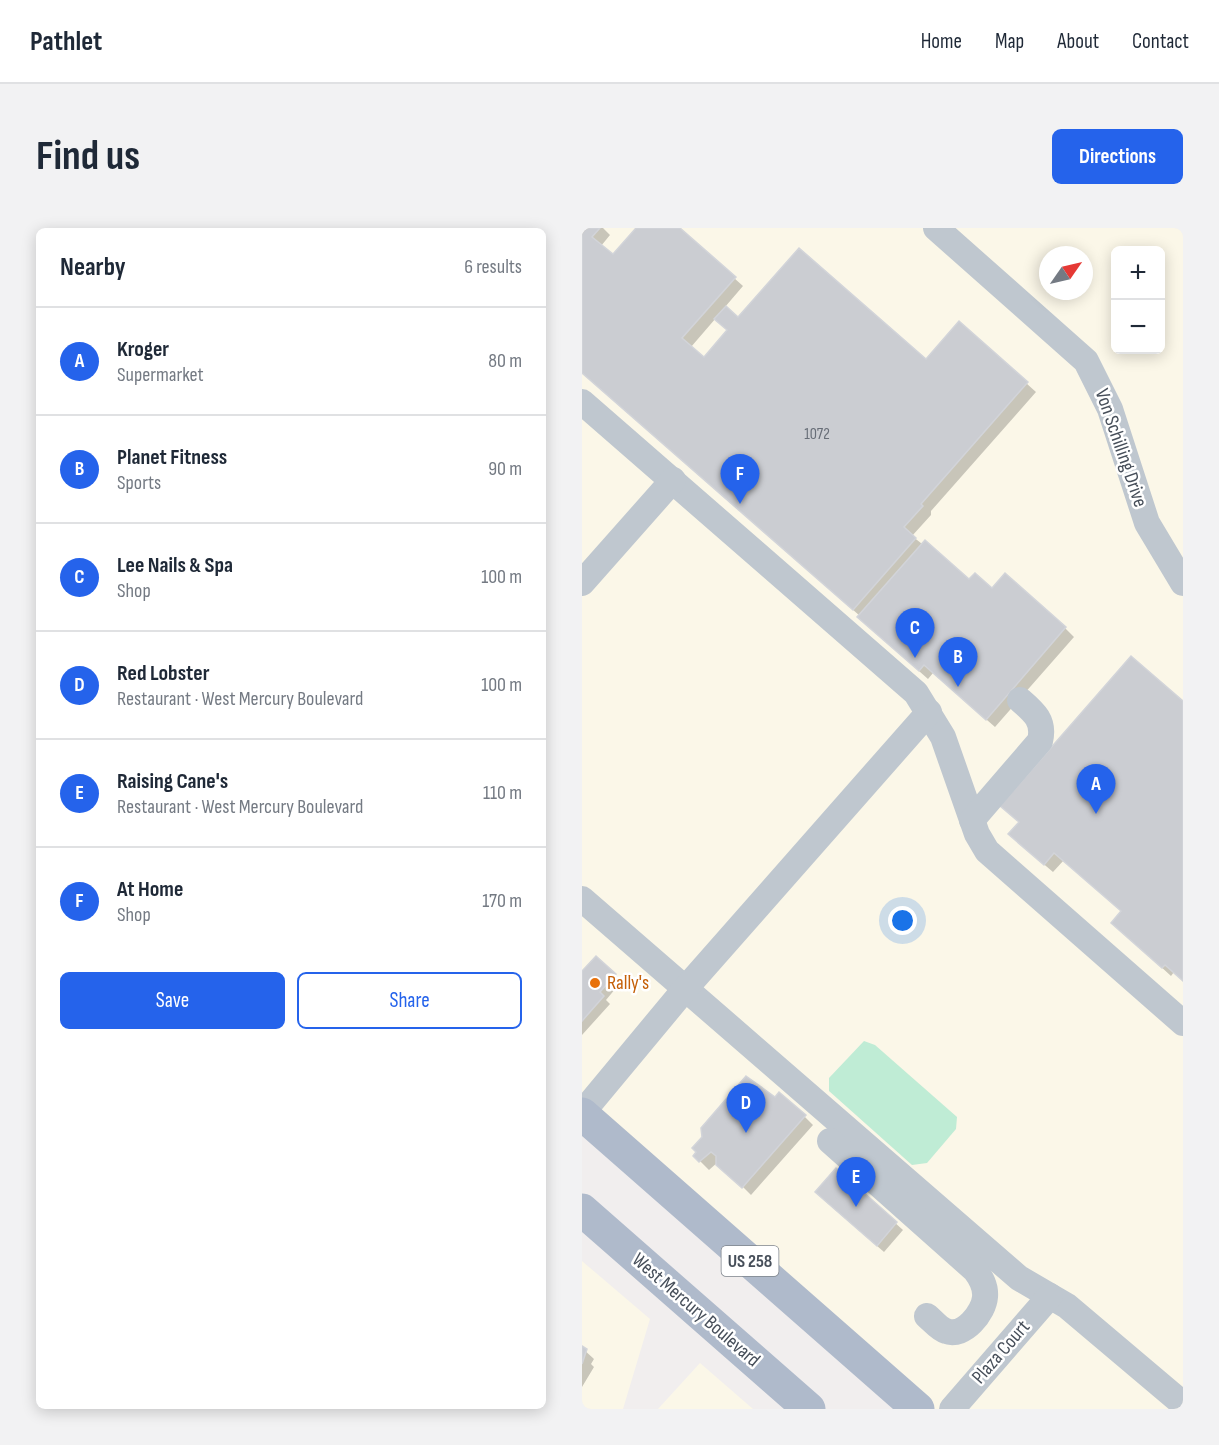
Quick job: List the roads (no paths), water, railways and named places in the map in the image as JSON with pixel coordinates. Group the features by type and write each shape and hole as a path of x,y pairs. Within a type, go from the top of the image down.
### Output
{"main road":[{"name":"US 258","path":"582,1113 918,1409"},
{"name":"West Mercury Boulevard","path":"582,1210 809,1409"}],"street":[{"name":"Von Schilling Drive","path":"936,228 1086,361 1110,410 1147,523 1183,583"},
{"path":"582,402 909,685 929,712 943,737 981,843 1001,865 1183,1023"},
{"path":"582,583 673,480"},
{"path":"972,820 1040,741 1039,719 1020,700"},
{"path":"582,1113 685,989 929,712"},
{"path":"582,899 1019,1278 1085,1320 1183,1404"},
{"path":"830,1141 975,1270 981,1278 985,1288 981,1310 962,1330 956,1333 943,1330 927,1316"},
{"name":"Plaza Court","path":"952,1409 1050,1296"}],"place":[{"name":"At Home","path":"740,504"},
{"name":"Lee Nails & Spa","path":"915,658"},
{"name":"Planet Fitness","path":"958,687"},
{"name":"Kroger","path":"1096,814"},
{"name":"Rally's","path":"595,983"},
{"name":"Red Lobster","path":"746,1133"},
{"name":"Raising Cane's","path":"856,1207"}]}
